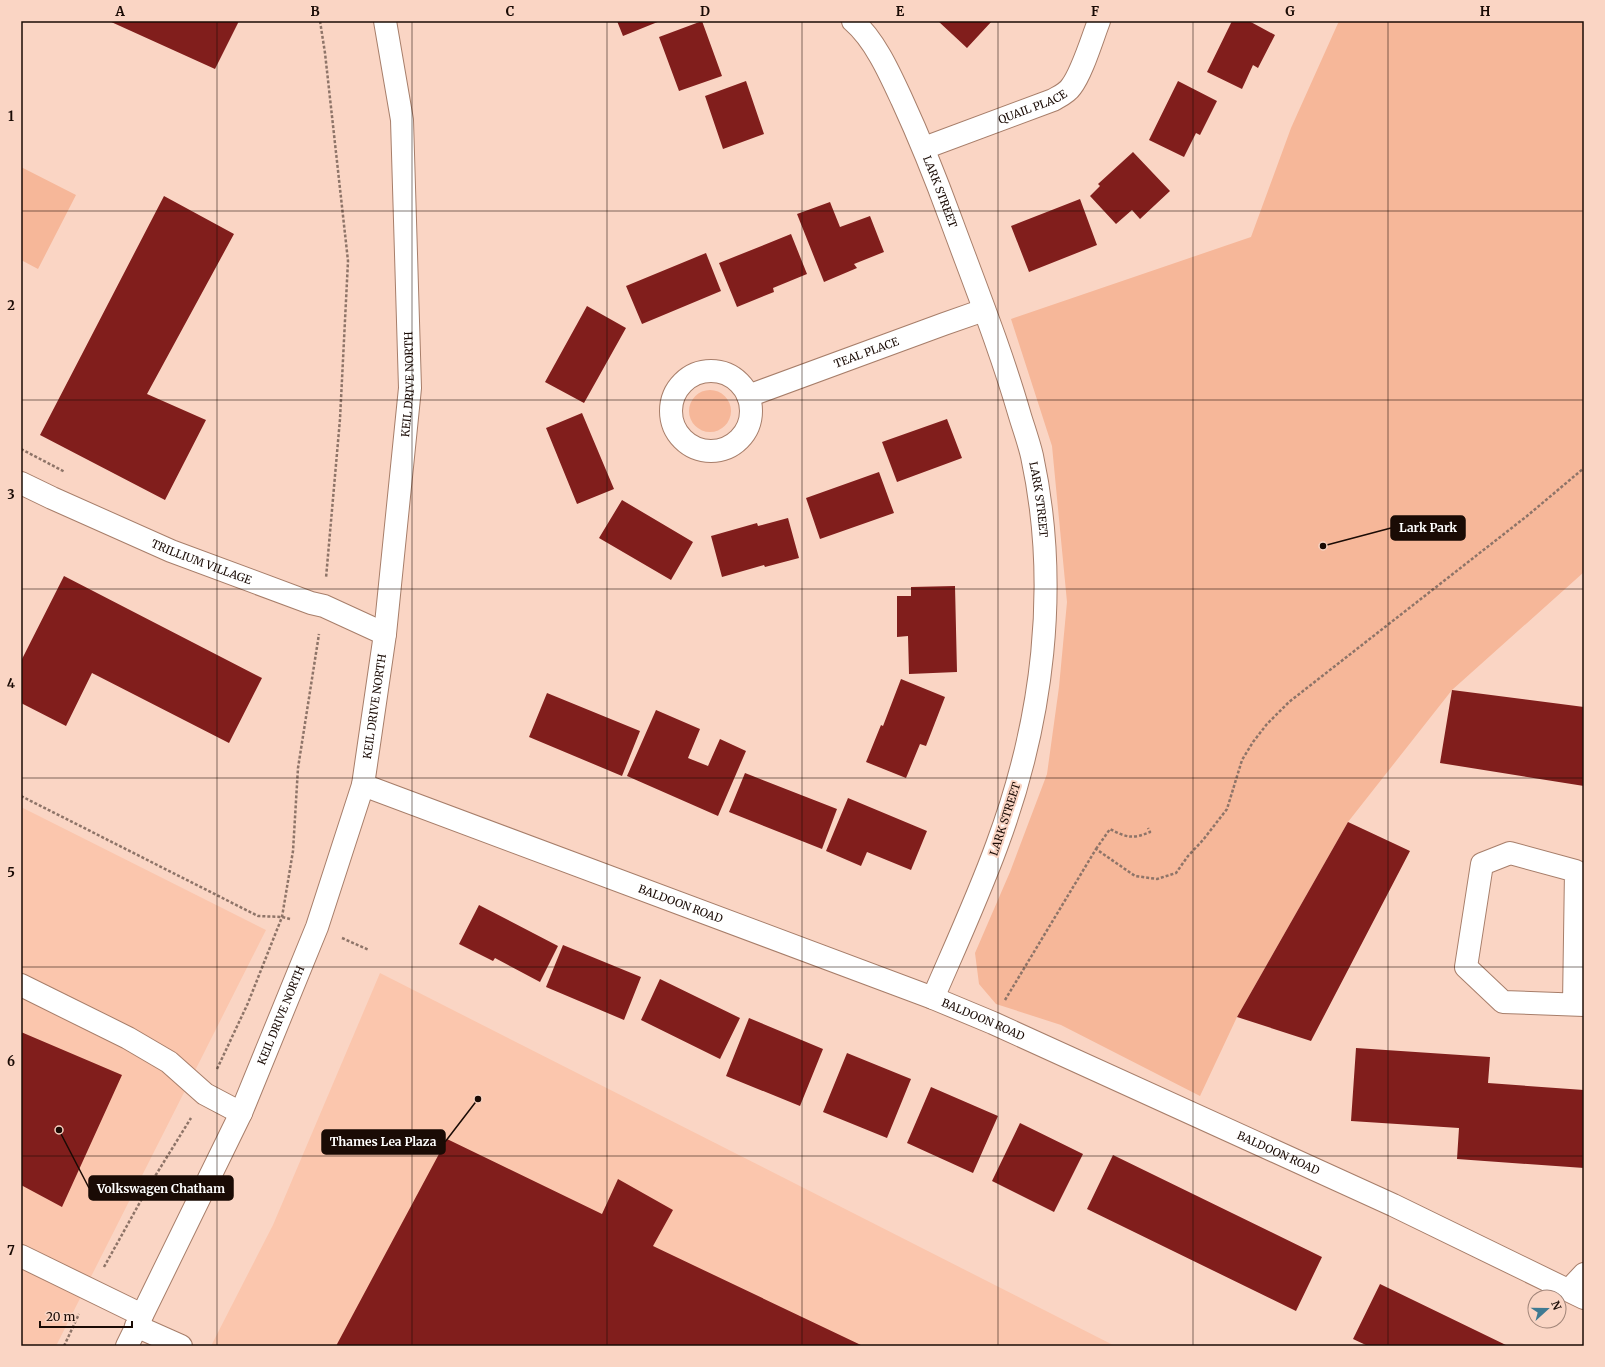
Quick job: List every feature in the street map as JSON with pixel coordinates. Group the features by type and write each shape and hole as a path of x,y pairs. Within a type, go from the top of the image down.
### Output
{"street":[{"name":"KEIL DRIVE NORTH","path":"127,1346 241,1114 317,927 363,785 385,634 410,388 402,120 385,21"},
{"name":"LARK STREET","path":"853,21 858,25 876,50 889,73 924,148 1010,381 1032,456 1042,523 1046,575 1045,627 1040,674 1032,724 1020,775 998,843 974,905 933,998"},
{"name":"QUAIL PLACE","path":"924,148 1063,95 1071,87 1079,72 1100,21"},
{"name":"TEAL PLACE","path":"748,396 984,310"},
{"name":"TRILLIUM VILLAGE","path":"21,483 171,551 311,603 324,606 385,634"},
{"name":"BALDOON ROAD","path":"363,785 933,998 993,1023 1393,1205 1577,1294"},
{"path":"1510,853 1576,871 1579,1005 1503,1002 1466,967 1482,864 1510,853"},
{"path":"21,985 128,1038 169,1062 205,1094 241,1114"},
{"path":"21,1256 91,1291 182,1346"},
{"path":"1577,1294 1584,1274"}],"path":[{"path":"64,1346 91,1291 149,1186 205,1094 248,1003 282,917 293,851 298,768 324,606 340,419 348,261 325,53 320,21"},
{"path":"1096,850 1135,876 1157,879 1176,873 1188,856 1203,840 1227,809 1242,760 1253,742 1267,724 1289,702 1527,516 1584,468"},
{"path":"21,796 258,916 282,917 317,927 369,950"},
{"path":"993,1023 1005,1000 1110,829 1123,836 1137,837 1150,832 1148,828"}],"shaded area":[{"path":"1339,21 1584,21 1584,572 1452,690 1348,822 1237,1017 1200,1096 1061,1025 996,1004 979,984 975,953 1010,872 1047,774 1059,687 1067,602 1052,446 1011,319 1251,237 1291,128"},
{"path":"21,167 76,195 38,269 21,260"},
{"path":"706,390 714,390 722,393 728,399 731,411 728,423 722,429 714,432 706,432 698,429 692,423 689,415 689,407 692,399 698,393"},
{"path":"21,807 266,930 56,1346 21,1346"},
{"path":"380,973 1115,1346 211,1346 273,1225"}],"building":[{"path":"109,21 239,21 215,69"},
{"path":"617,21 660,21 623,36"},
{"path":"702,21 722,76 679,91 659,37"},
{"path":"938,21 992,21 967,48"},
{"path":"1232,21 1249,21 1275,35 1258,68 1253,65 1242,89 1207,72"},
{"path":"746,81 764,134 723,149 705,96"},
{"path":"1178,81 1217,101 1200,135 1196,133 1184,157 1149,140"},
{"path":"1133,152 1170,191 1140,219 1132,210 1116,224 1090,196 1100,186 1098,184"},
{"path":"164,196 234,234 147,394 206,420 165,500 40,435"},
{"path":"1080,199 1097,245 1029,272 1011,226"},
{"path":"830,202 840,227 870,216 884,252 854,264 857,268 824,282 797,214"},
{"path":"791,234 807,274 773,288 774,292 737,307 719,263"},
{"path":"706,253 721,291 642,324 626,286"},
{"path":"587,306 626,328 584,403 545,382"},
{"path":"582,413 614,489 577,504 546,428"},
{"path":"947,419 962,458 897,482 882,442"},
{"path":"879,472 894,513 820,539 806,498"},
{"path":"622,500 693,542 671,580 599,538"},
{"path":"788,518 799,558 765,567 764,565 722,577 711,536 757,523 758,526"},
{"path":"64,576 262,678 229,743 92,673 66,726 21,703 21,661"},
{"path":"955,586 957,672 909,674 908,636 897,637 897,596 911,596 911,587"},
{"path":"901,679 945,697 926,746 920,744 906,778 866,762 881,725 883,726"},
{"path":"1452,690 1584,707 1584,786 1440,763"},
{"path":"547,693 640,731 622,776 529,737"},
{"path":"656,710 700,729 688,758 708,766 720,739 746,751 718,816 627,776"},
{"path":"745,773 837,809 822,849 729,812"},
{"path":"848,798 927,831 911,870 867,852 861,866 826,851"},
{"path":"1348,822 1410,851 1311,1041 1237,1017"},
{"path":"479,905 558,946 540,982 495,958 493,961 459,944"},
{"path":"563,945 641,977 624,1020 546,987"},
{"path":"660,979 740,1018 720,1059 641,1020"},
{"path":"749,1018 823,1049 800,1106 726,1076"},
{"path":"21,1032 122,1075 62,1207 21,1185"},
{"path":"1356,1048 1490,1057 1488,1083 1584,1090 1584,1168 1457,1159 1459,1128 1351,1121"},
{"path":"847,1053 911,1079 887,1138 823,1112"},
{"path":"931,1087 998,1116 973,1173 907,1143"},
{"path":"1020,1123 1083,1154 1054,1212 992,1181"},
{"path":"447,1139 602,1214 618,1179 673,1210 653,1246 863,1346 336,1346"},
{"path":"1113,1155 1322,1257 1296,1311 1087,1209"},
{"path":"1380,1284 1508,1346 1368,1346 1353,1339"}],"place":[{"name":"Lark Park","path":"1323,546"},
{"name":"Thames Lea Plaza","path":"478,1099"},
{"name":"Volkswagen Chatham","path":"59,1130"}]}
